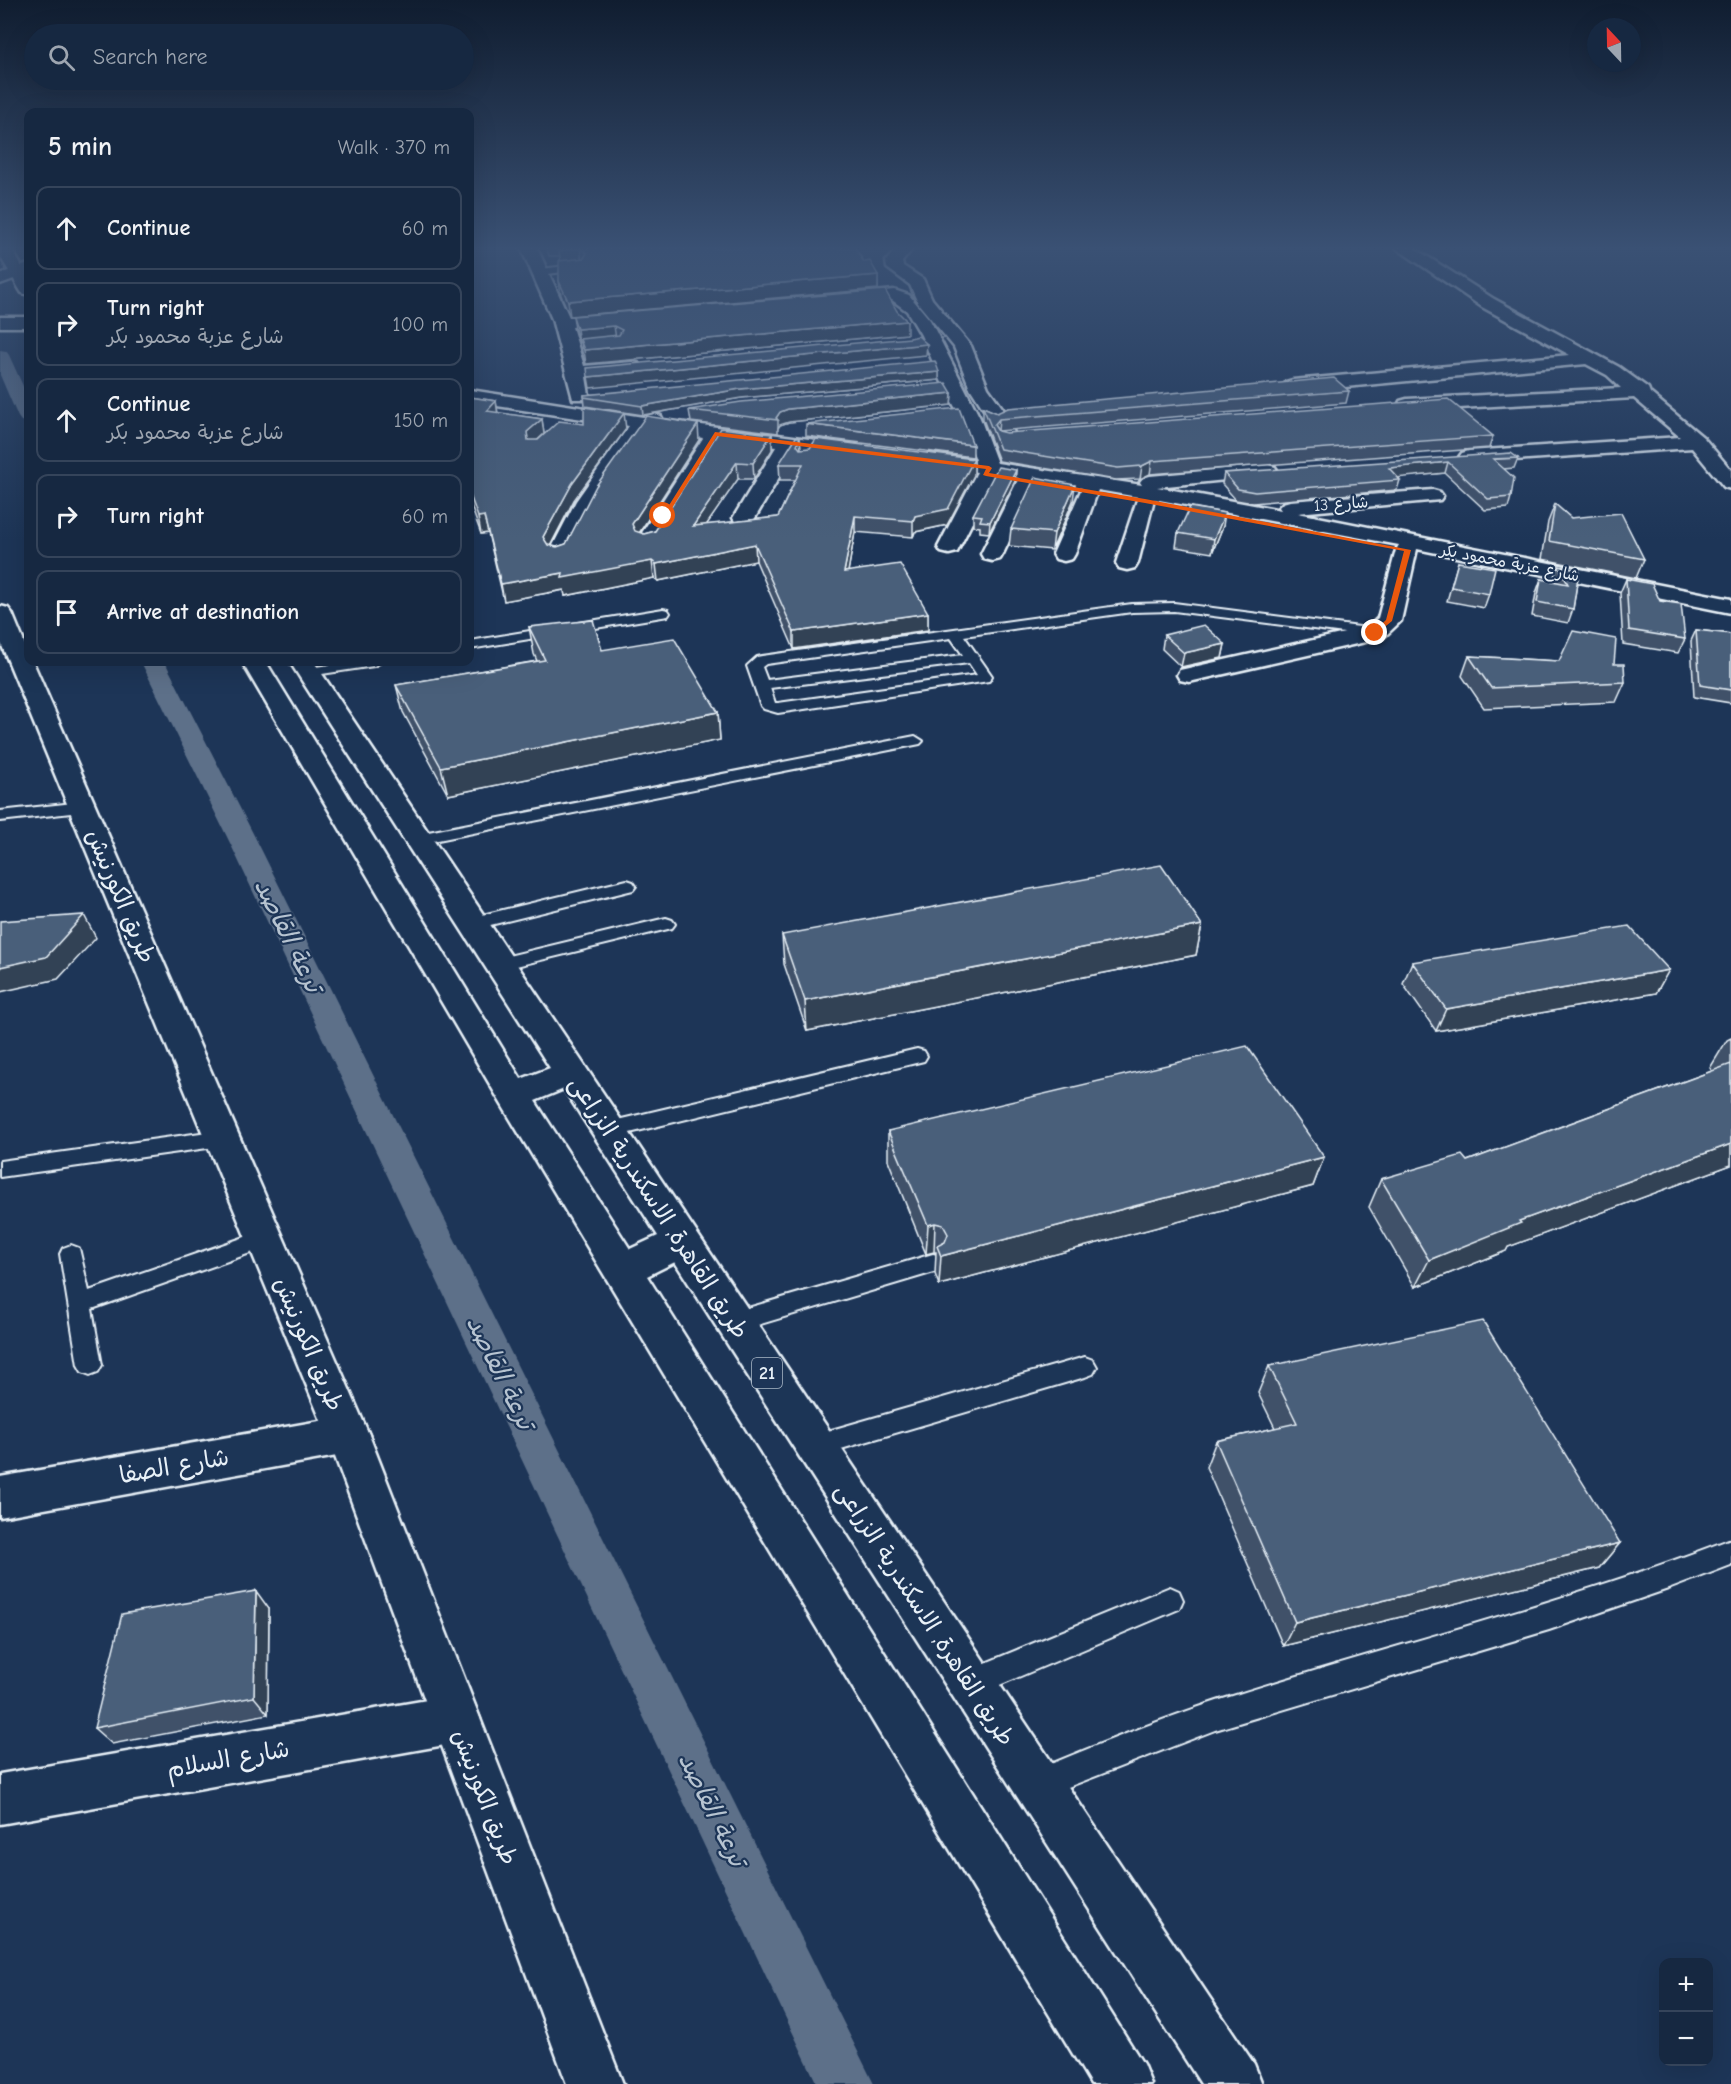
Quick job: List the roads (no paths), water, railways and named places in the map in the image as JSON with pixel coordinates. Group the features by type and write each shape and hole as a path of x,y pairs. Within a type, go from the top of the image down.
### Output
{"main road":[{"path":"575,411 577,345"},
{"path":"935,345 953,387 967,411 988,471 949,548"},
{"path":"961,345 979,388 996,413 1024,477 992,554"},
{"path":"1567,345 1613,371 1641,392 1697,442 1731,483"},
{"path":"1587,345 1618,361 1702,427 1731,460"},
{"path":"1274,388 1591,358"},
{"path":"919,363 943,361"},
{"path":"577,372 651,365"},
{"path":"930,389 953,387"},
{"path":"1388,407 1641,392"},
{"path":"575,411 601,394"},
{"path":"474,397 715,434 789,443 812,443"},
{"path":"946,413 967,411"},
{"path":"996,413 1018,411"},
{"path":"559,555 586,501 642,423 690,413"},
{"path":"647,542 715,434"},
{"path":"1005,437 1025,435"},
{"path":"740,437 812,443 872,453"},
{"path":"1452,458 1697,442"},
{"path":"744,519 789,443"},
{"name":"شارع عزبة محمود بكر","path":"908,458 1250,510 1731,606"},
{"path":"1118,489 1170,480 1287,470"},
{"name":"شارع عزبة محمود بكر","path":"1024,477 1089,492 1407,550 1731,621"},
{"path":"1065,555 1089,492"},
{"name":"شارع 13","path":"1250,510 1433,496"},
{"path":"1127,563 1145,501"},
{"path":"1189,675 1375,633 1389,621 1407,550"},
{"name":"طريق الكورنيش","path":"0,614 348,1435 595,2084"},
{"path":"257,666 514,1096 1123,2084"},
{"name":"طريق القاهرة, الاسكندرية الزراعى","path":"305,667 1234,2084"},
{"path":"514,1096 572,1072"},
{"path":"623,1270 681,1242"},
{"name":"شارع الصفا","path":"0,1497 348,1435"},
{"name":"شارع السلام","path":"0,1799 456,1719"}],"lane":[{"path":"955,633 985,676 980,681 778,708 769,706 754,666 762,660 955,633 1149,607 1174,607 1375,633"},
{"path":"474,644 663,613"},
{"path":"762,685 972,658"},
{"path":"418,838 915,741"},
{"path":"0,816 83,807"},
{"path":"474,923 627,886"},
{"path":"500,964 666,924"},
{"path":"609,1130 917,1056"},
{"path":"0,1169 222,1138"},
{"path":"79,1304 265,1239"},
{"path":"71,1254 90,1365"},
{"path":"734,1322 933,1263"},
{"path":"814,1446 1085,1367"},
{"path":"1037,1784 1239,1708 1565,1610 1674,1575 1731,1552"},
{"path":"970,1683 1170,1600"}],"waterway":[{"name":"ترعة القاصد","path":"0,355 24,408"},
{"name":"ترعة القاصد","path":"155,666 245,845 846,2084"}]}
